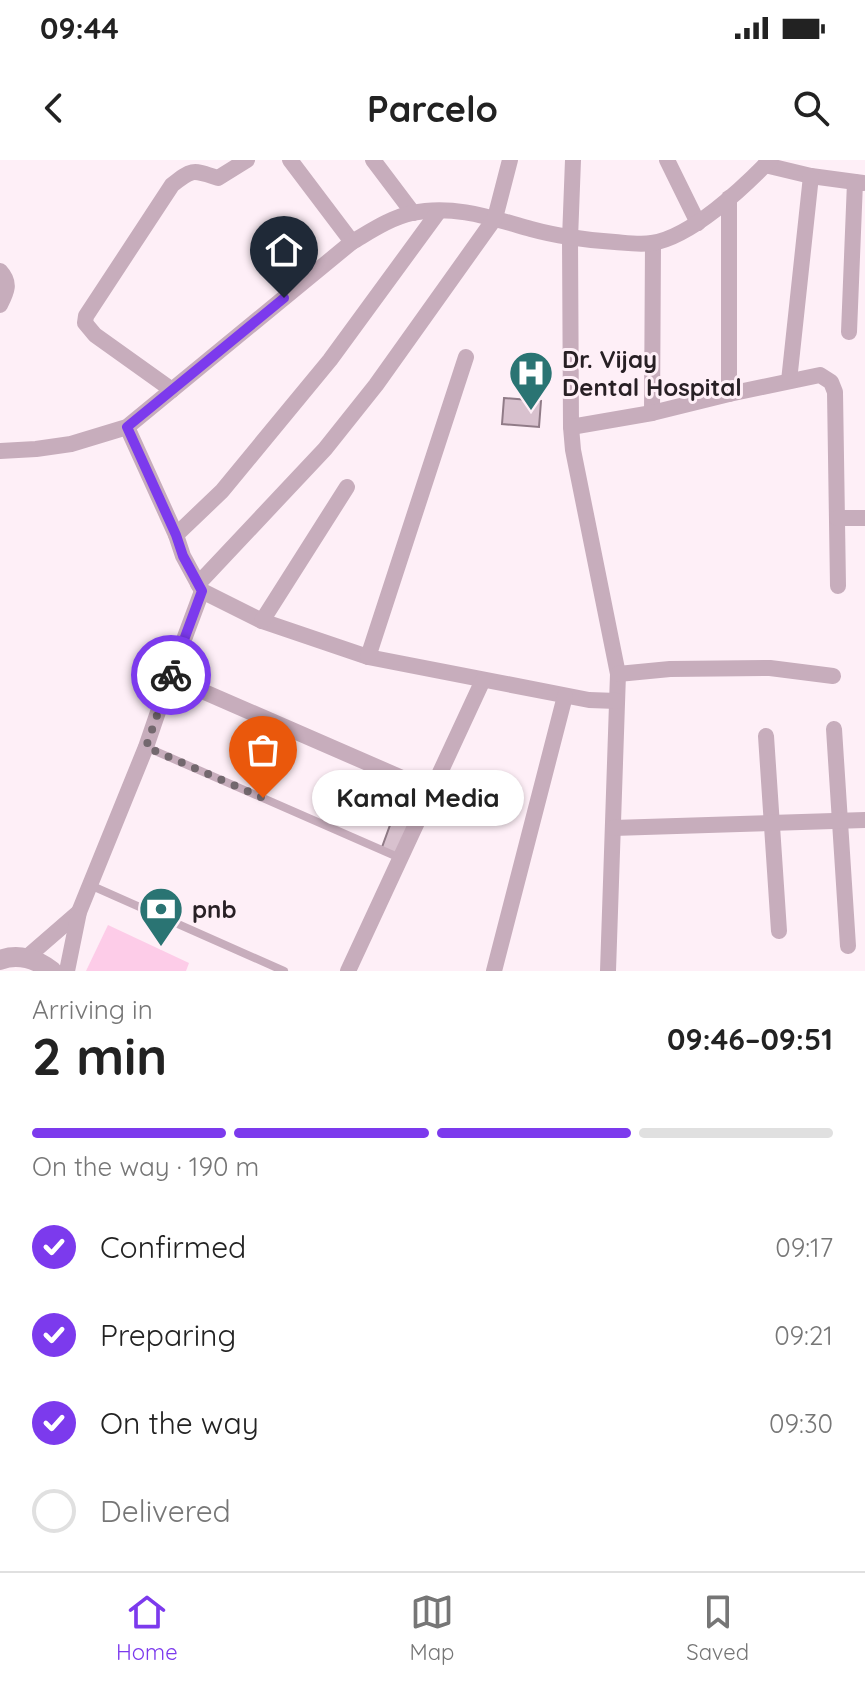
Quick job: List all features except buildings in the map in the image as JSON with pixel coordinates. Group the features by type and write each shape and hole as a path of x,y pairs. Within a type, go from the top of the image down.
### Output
{"street":[{"path":"172,390 95,335 85,323 86,316 172,185 194,171 218,178 247,160"},
{"path":"290,160 352,242"},
{"path":"373,160 413,213"},
{"path":"67,971 79,912 146,747 200,587 325,449 376,385 495,218 510,160"},
{"path":"573,160 570,239 573,450 618,674 608,971"},
{"path":"667,160 698,223"},
{"path":"0,451 71,444 127,427 352,242 390,220 413,213 454,210 570,239 653,243 677,235 698,223 768,163 811,176 860,183 849,332"},
{"path":"789,381 811,176"},
{"path":"729,198 729,394"},
{"path":"176,535 222,491 330,360 439,211"},
{"path":"652,413 653,243"},
{"path":"0,271 8,282 8,290 0,305"},
{"path":"368,657 466,357"},
{"path":"571,427 652,413 820,375 831,382 835,392 838,586"},
{"path":"127,427 183,556 200,587 262,621 368,657 565,696 617,701"},
{"path":"262,621 347,487"},
{"path":"837,518 865,518"},
{"path":"618,674 670,669 770,668 833,676"},
{"path":"170,677 432,791"},
{"path":"348,971 483,680"},
{"path":"494,971 565,696"},
{"path":"834,729 848,946"},
{"path":"766,736 779,931"},
{"path":"613,828 865,820"},
{"path":"26,958 79,912"},
{"path":"0,960 7,957 26,958 42,963 52,971"}],"lane":[{"path":"146,747 401,858"},
{"path":"90,885 284,971"}],"shaded area":[{"path":"108,925 189,963 186,971 86,971"}],"way so far":[{"path":"171,675 146,747 263,798"}],"place":[{"name":"Dr. Vijay Dental Hospital","path":"531,412"},
{"name":"Kamal Media","path":"263,798"},
{"name":"pnb","path":"161,948"}],"route":[{"path":"171,675 202,591 183,556 127,427 284,298"}]}
